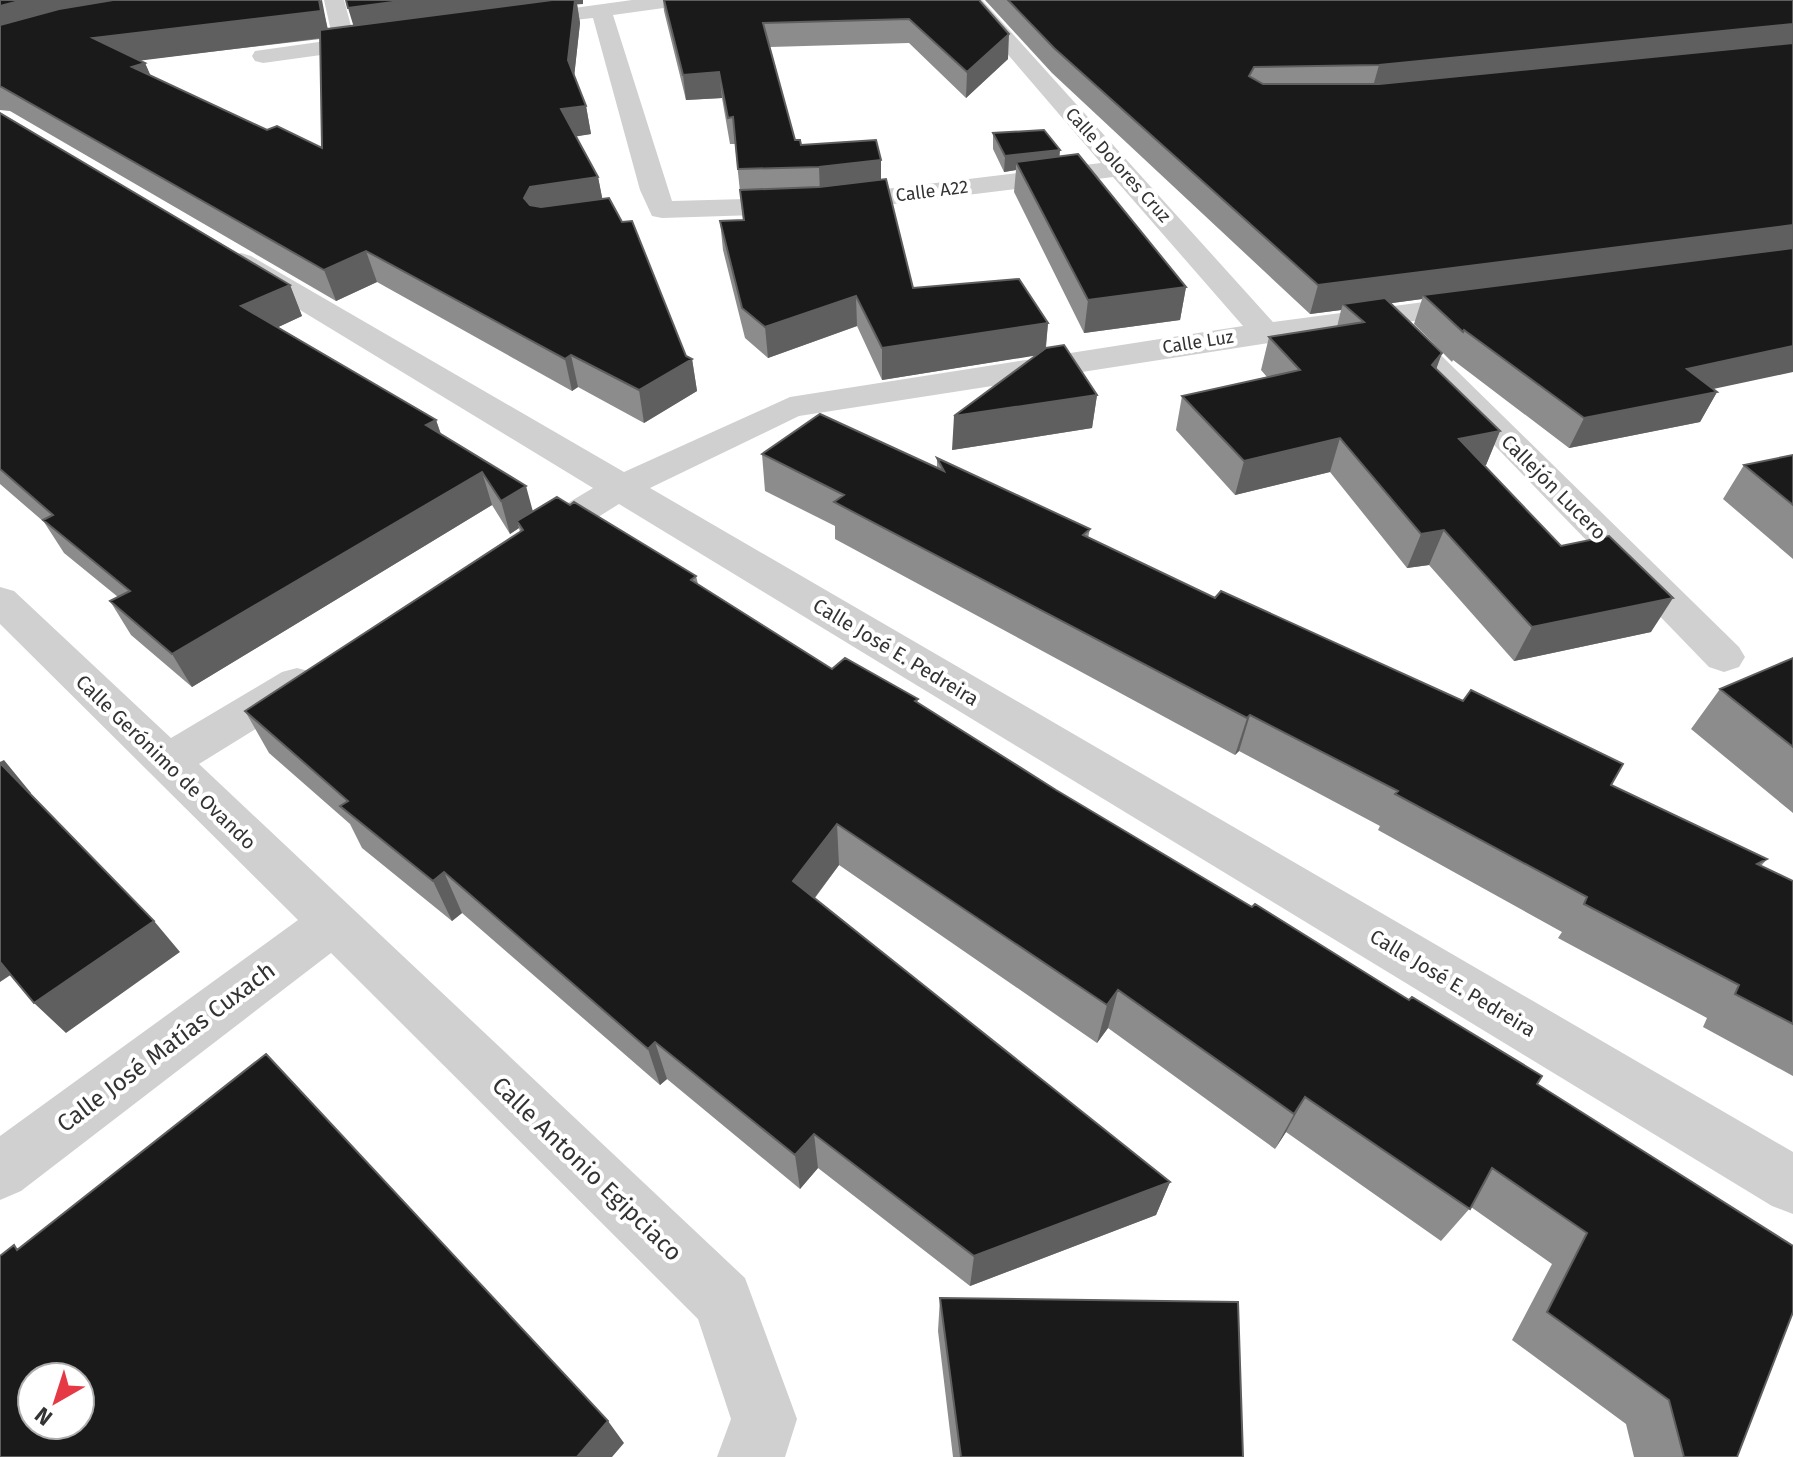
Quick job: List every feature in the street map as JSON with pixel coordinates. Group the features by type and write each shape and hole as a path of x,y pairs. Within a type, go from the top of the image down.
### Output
{"street":[{"path":"334,0 345,44"},
{"path":"556,16 678,0"},
{"name":"Calle Dolores Cruz","path":"971,0 1265,332"},
{"path":"601,10 653,190 662,210"},
{"path":"263,56 405,36"},
{"name":"Calle A22","path":"633,214 662,210 820,205 1121,168"},
{"name":"Calle José E. Pedreira","path":"216,247 1793,1185"},
{"name":"Calle Luz","path":"500,561 620,488 790,407 1265,332 1509,300"},
{"name":"Callejón Lucero","path":"1383,316 1724,657"},
{"name":"Calle Gerónimo de Ovando","path":"10,625 165,763 331,924"},
{"path":"165,763 326,666"},
{"name":"Calle José Matías Cuxach","path":"0,1171 331,924"},
{"name":"Calle Antonio Egipciaco","path":"331,924 723,1300 764,1419 751,1457"}],"building":[{"path":"0,0 23,0 0,6"},
{"path":"113,0 319,0 321,11 93,38 145,63 132,67 267,130 277,126 322,148 320,30 552,0 575,0 568,60 586,106 561,109 598,177 530,187 524,198 530,205 541,207 609,198 622,222 632,221 686,356 692,359 639,390 571,355 565,359 366,251 324,270 0,86 0,25 59,9"},
{"path":"346,0 408,0 348,8"},
{"path":"664,0 979,0 1009,34 967,72 909,19 763,23 795,140 800,140 801,145 876,140 881,160 819,167 738,169 733,117 728,118 719,72 683,75"},
{"path":"1008,0 1793,0 1793,24 1379,65 1254,67 1249,76 1263,84 1379,84 1793,43 1793,225 1318,285 1054,48"},
{"path":"0,113 290,285 241,306 436,420 426,425 526,486 501,501 482,472 172,654 110,601 130,591 43,520 53,515 0,469"},
{"path":"1044,130 1060,150 1005,156 993,133"},
{"path":"1078,154 1186,287 1088,300 1016,162"},
{"path":"886,179 913,288 1019,279 1048,323 882,348 856,296 765,327 742,308 720,221 744,220 740,190 819,187"},
{"path":"1793,248 1793,346 1687,369 1717,392 1584,418 1463,332 1423,295"},
{"path":"1385,298 1442,353 1432,365 1500,431 1459,439 1561,546 1609,536 1673,598 1532,627 1444,530 1421,534 1340,438 1244,461 1182,396 1300,370 1269,337 1364,322 1343,304"},
{"path":"1064,345 1097,395 954,416 1046,348"},
{"path":"820,414 944,471 937,458 1090,529 1083,535 1215,598 1221,591 1463,701 1471,690 1623,764 1611,785 1767,859 1757,864 1793,881 1793,1024 1735,994 1739,985 1584,904 1587,897 1395,794 1398,791 1250,715 1247,718 834,502 844,495 762,454"},
{"path":"1793,455 1793,505 1744,465"},
{"path":"557,497 570,505 574,502 696,576 691,580 832,669 845,658 918,699 915,701 1056,790 1252,907 1255,904 1409,1000 1412,997 1542,1076 1537,1084 1793,1246 1793,1312 1737,1457 1684,1457 1669,1400 1547,1312 1587,1233 1492,1168 1470,1209 1305,1097 1294,1114 1118,990 1107,1005 837,824 793,881 1170,1182 974,1256 814,1134 795,1155 655,1042 648,1049 444,872 433,881 340,806 348,801 245,711 523,530 517,521"},
{"path":"1793,658 1793,747 1720,689"},
{"path":"0,763 154,921 34,1003 0,962"},
{"path":"266,1054 608,1421 577,1457 0,1457 0,1256 14,1245 17,1250"},
{"path":"940,1298 1238,1302 1243,1457 961,1457"}]}
